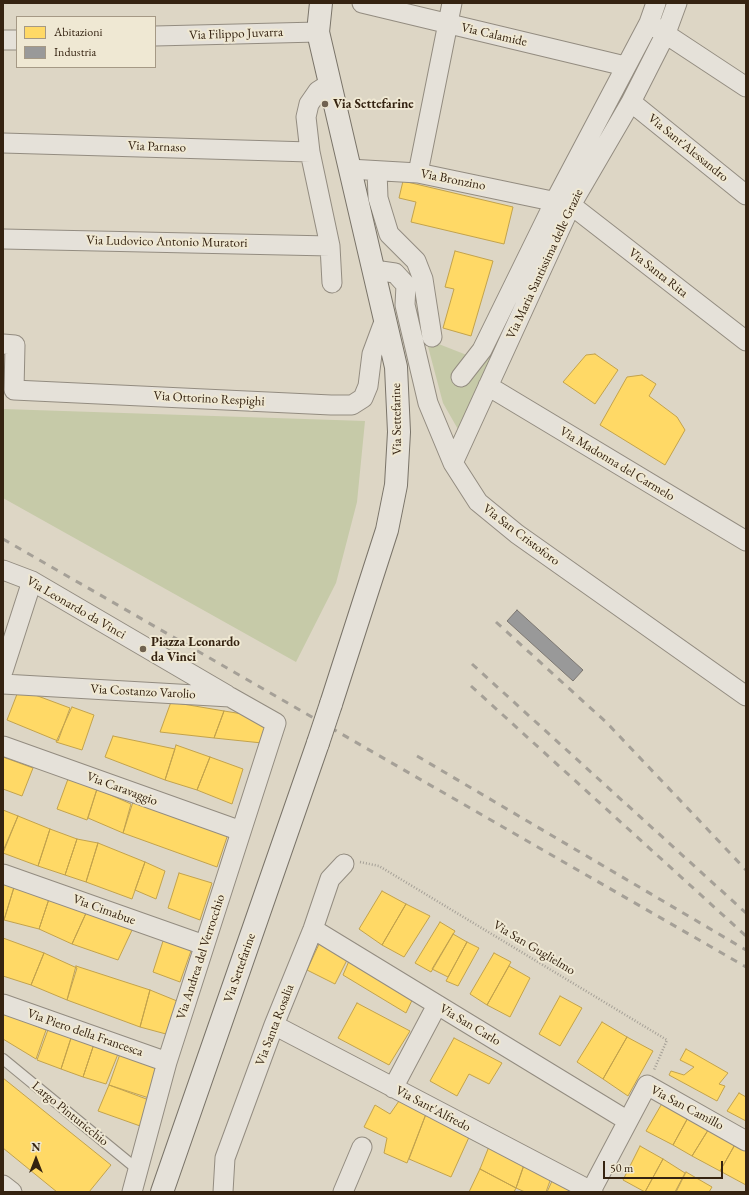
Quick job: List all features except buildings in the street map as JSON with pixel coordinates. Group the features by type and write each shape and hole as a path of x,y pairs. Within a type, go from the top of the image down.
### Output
{"street":[{"name":"Via Settefarine","path":"162,1192 331,704 387,530 396,485 399,432 396,367 318,32 321,3"},
{"name":"Via Calamide","path":"362,3 626,66"},
{"path":"418,173 452,3"},
{"name":"Via Maria Santissima delle Grazie","path":"453,463 488,386 563,203 626,66 649,23 656,3"},
{"name":"Via Maria Santissima delle Grazie","path":"563,203 631,102 666,34 677,3"},
{"path":"649,23 746,87"},
{"name":"Via Filippo Juvarra","path":"156,36 318,32"},
{"path":"3,40 16,40"},
{"path":"329,84 318,91 309,104 306,116 310,152 330,246 332,283"},
{"name":"Via Sant'Alessandro","path":"631,102 746,195"},
{"name":"Via Parnaso","path":"3,143 310,152"},
{"name":"Via Bronzino","path":"349,170 418,173 563,203"},
{"path":"377,171 378,198 389,234 416,261 423,279 432,337"},
{"path":"461,377 482,350 563,203"},
{"name":"Via Santa Rita","path":"563,203 746,341"},
{"name":"Via Ludovico Antonio Muratori","path":"3,239 330,246"},
{"name":"Via San Cristoforo","path":"374,270 395,273 406,285 405,305 428,403 453,463 478,502 517,534 746,696"},
{"name":"Via Ottorino Respighi","path":"9,344 14,390 352,405 363,398 366,392 372,354 385,318"},
{"name":"Via Madonna del Carmelo","path":"488,386 746,541"},
{"name":"Via Leonardo da Vinci","path":"3,570 32,581 230,697"},
{"path":"3,671 9,631 32,581"},
{"name":"Via Costanzo Varolio","path":"3,684 230,697 276,723"},
{"name":"Via Andrea del Verrocchio","path":"132,1192 167,1062 276,723"},
{"name":"Via Caravaggio","path":"3,746 241,832"},
{"name":"Via Santa Rosalia","path":"223,1192 225,1158 274,1025 313,929 330,879 344,864"},
{"name":"Via Cimabue","path":"3,874 204,945"},
{"name":"Via San Carlo","path":"313,929 628,1121"},
{"name":"Via Piero della Francesca","path":"3,1004 167,1062"},
{"path":"393,1088 437,1004"},
{"name":"Via Sant'Alfredo","path":"274,1025 592,1191"},
{"name":"Via San Camillo","path":"592,1191 647,1085 746,1141"},
{"path":"343,1192 362,1147"},
{"path":"3,1185 12,1192"}],"lane":[{"name":"Largo Pinturicchio","path":"3,1059 137,1169"}],"path":[{"name":"Via San Guglielmo","path":"344,864 362,862 379,866 668,1040 647,1085"}],"green space":[{"path":"563,213 459,431 443,403 426,339 482,361"},
{"path":"3,409 365,421 357,502 336,583 296,662 3,498"}],"railway":[{"path":"3,539 746,967"},
{"path":"496,622 607,723 746,870"},
{"path":"472,664 746,913"},
{"path":"471,686 746,936"},
{"path":"417,756 746,950"}],"place":[{"name":"Via Settefarine","path":"325,104"},
{"name":"Piazza Leonardo da Vinci","path":"143,649"}]}
